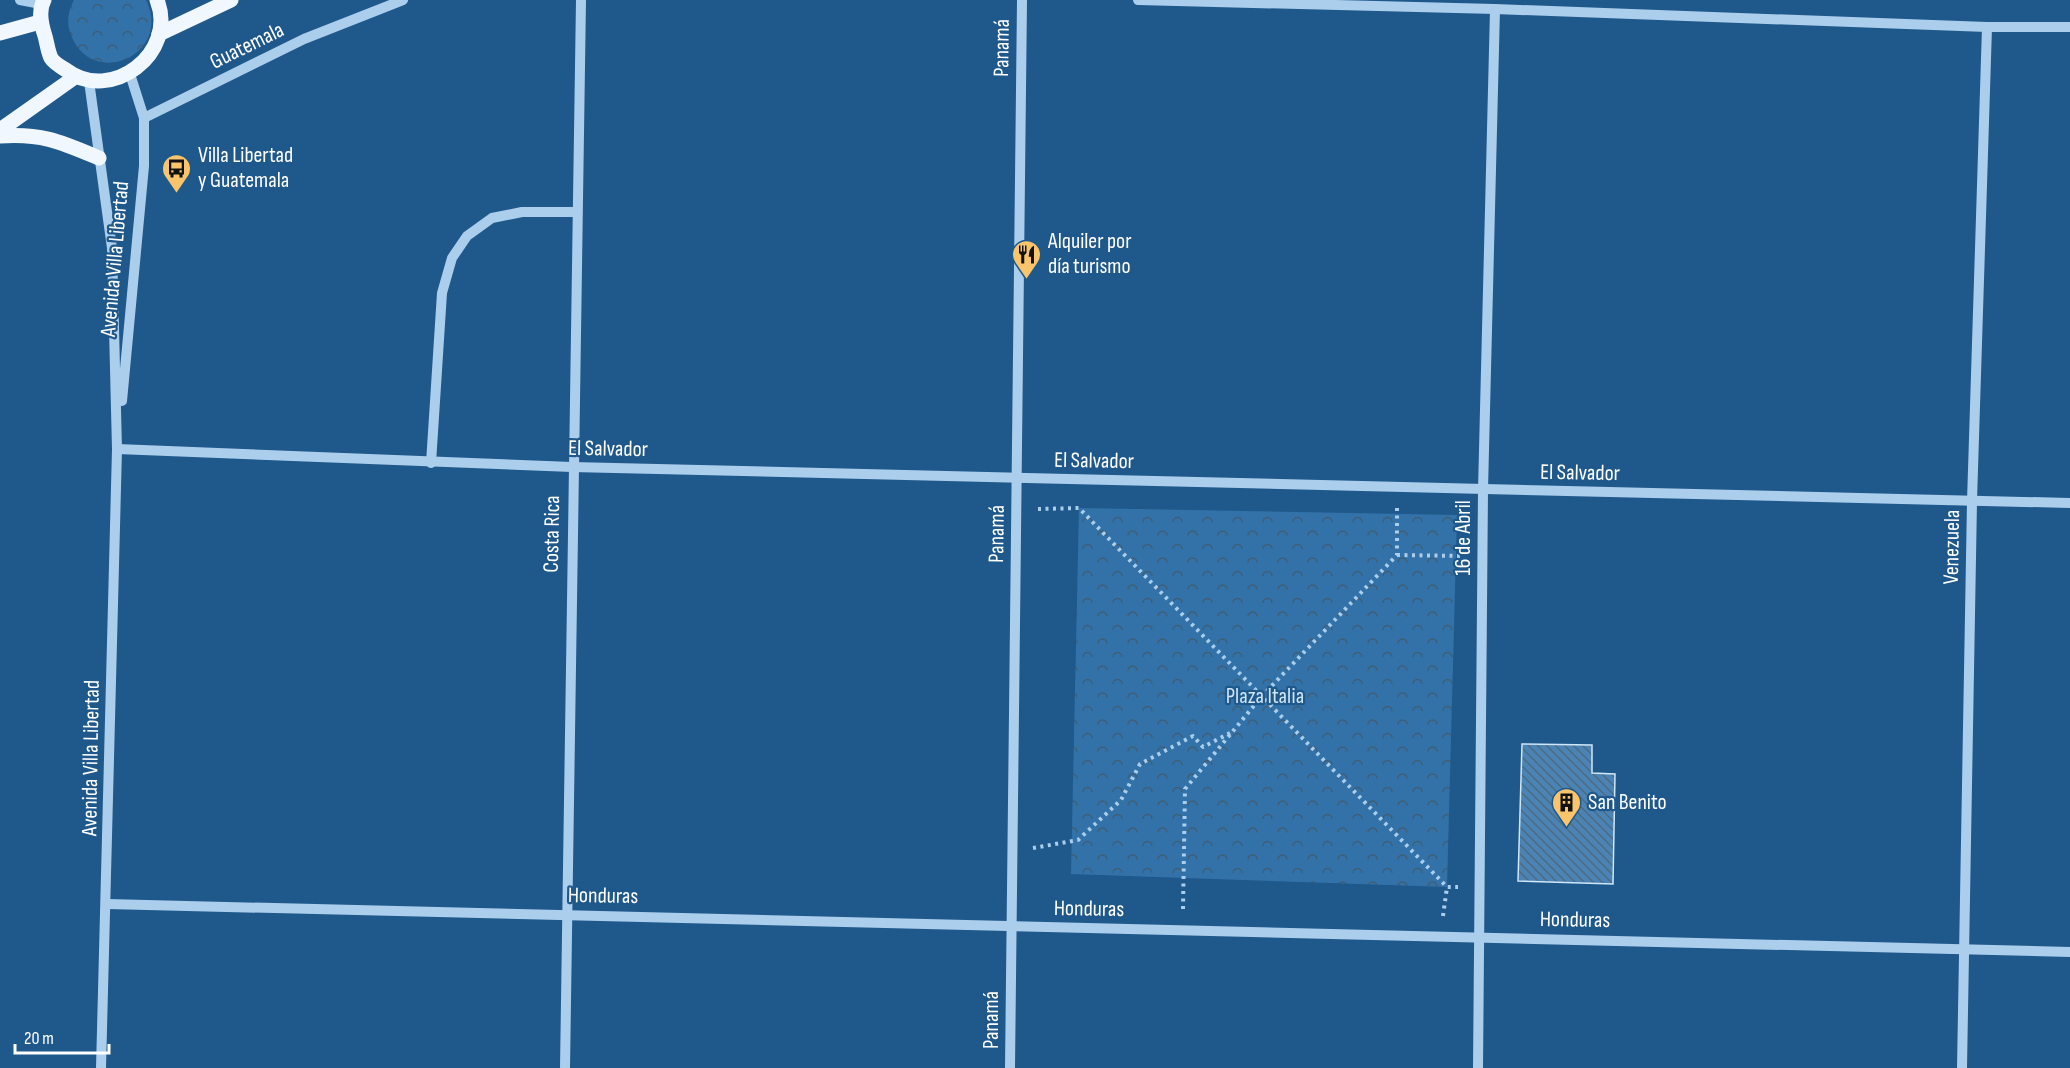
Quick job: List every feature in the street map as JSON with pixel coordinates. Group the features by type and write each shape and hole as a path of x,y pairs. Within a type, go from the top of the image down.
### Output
{"main road":[{"path":"43,2 40,22 52,60 82,79 110,81 130,74 149,57 159,34 161,10 157,0"},
{"path":"159,34 231,0"},
{"path":"0,33 40,22"},
{"path":"0,130 82,79"},
{"path":"0,136 26,134 50,138 99,158"}],"street":[{"path":"20,0 43,2"},
{"name":"Guatemala","path":"144,118 304,39 403,0"},
{"name":"Costa Rica","path":"564,1068 581,0"},
{"name":"Panamá","path":"1010,1068 1022,0"},
{"path":"1138,0 1495,9 1987,27 2070,27"},
{"name":"16 de Abril","path":"1478,1068 1483,490 1495,9"},
{"name":"Venezuela","path":"1962,1068 1966,948 1972,501 1987,27"},
{"name":"Avenida Villa Libertad","path":"117,449 144,166 144,118 130,74"},
{"name":"Avenida Villa Libertad","path":"82,79 99,158 112,248 117,449 101,1068"},
{"path":"431,463 442,293 452,258 467,236 492,218 522,212 577,212"},
{"name":"El Salvador","path":"117,449 572,467 2070,503"},
{"name":"Honduras","path":"107,904 2070,952"}],"path":[{"path":"1183,930 1185,789 1262,696 1397,555 1397,488"},
{"path":"1016,509 1079,508 1448,887 1440,937"},
{"path":"1397,555 1483,556"},
{"path":"1014,852 1078,840 1121,800 1140,764 1193,736 1203,747 1233,731"}],"green space":[{"path":"74,0 146,0 151,20 149,36 140,50 126,59 111,63 95,60 81,52 71,35 68,17"},
{"name":"Plaza Italia","path":"1079,508 1457,515 1447,887 1071,874"}],"building":[{"name":"San Benito","path":"1522,744 1592,745 1592,773 1615,774 1613,884 1518,881"}],"place":[{"name":"Villa Libertad y Guatemala","path":"177,194"},
{"name":"Alquiler por día turismo","path":"1027,280"},
{"name":"San Benito","path":"1567,828"}]}
